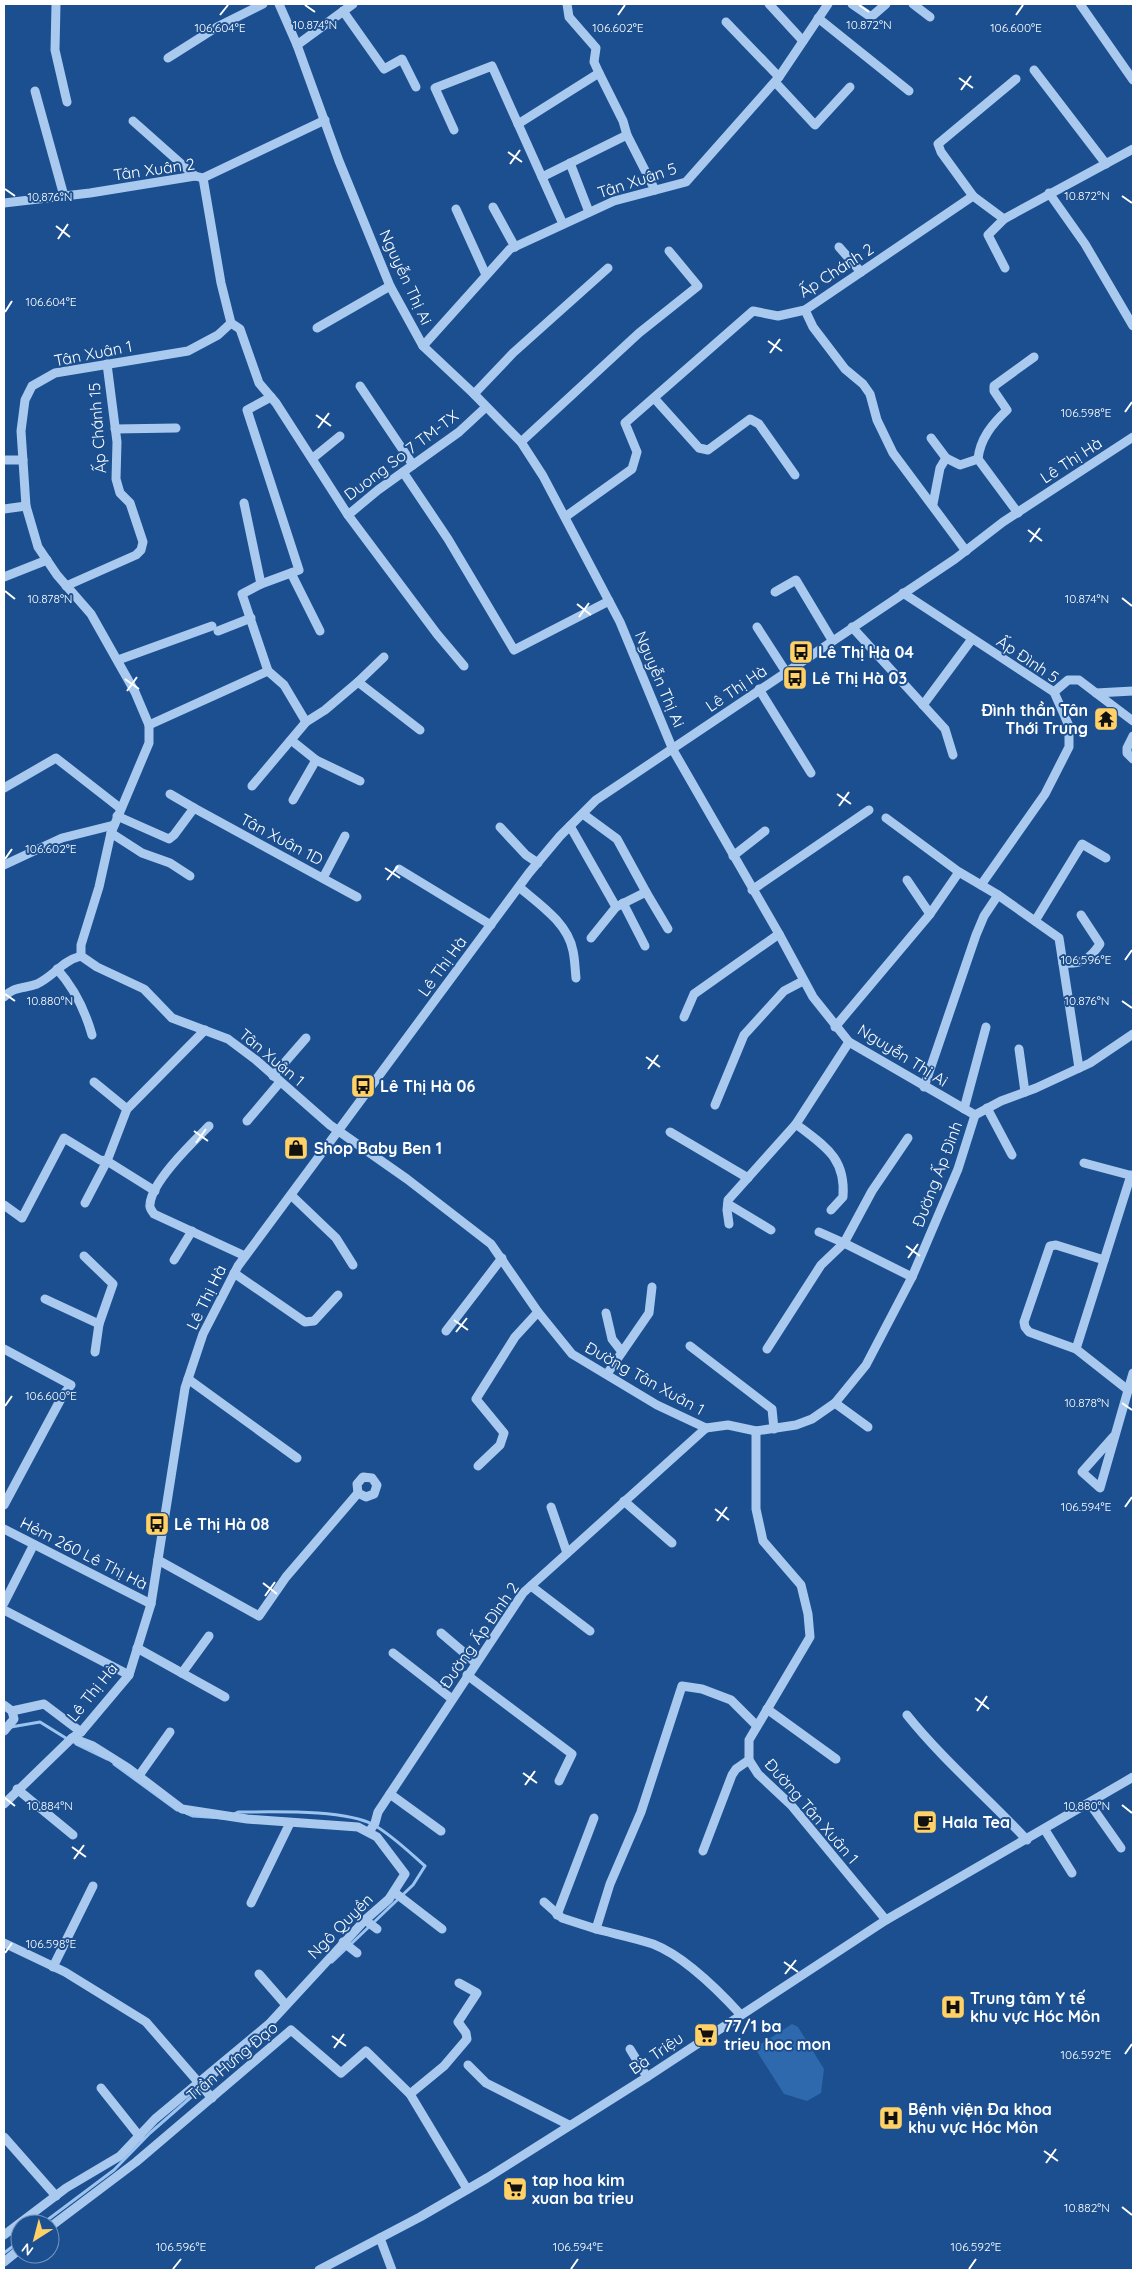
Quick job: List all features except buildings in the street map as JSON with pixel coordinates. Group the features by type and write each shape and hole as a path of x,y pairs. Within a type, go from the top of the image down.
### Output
{"street":[{"path":"56,4 55,50 66,102"},
{"path":"168,58 217,27 263,4"},
{"name":"Nguyễn Thị Ai","path":"279,4 297,45 326,120 339,161 390,286 423,346 521,442 543,476 620,622 673,750 779,934 812,998 849,1042 975,1115"},
{"path":"297,45 353,4"},
{"path":"567,4 569,17 596,48 594,62 623,121 627,136 655,190"},
{"path":"769,4 803,41"},
{"name":"Tân Xuân 5","path":"423,346 510,249 614,201 686,182 777,80 828,4"},
{"path":"852,4 871,17 886,4"},
{"path":"913,4 930,17"},
{"path":"1080,4 1133,80"},
{"path":"343,11 384,69 402,59 416,87"},
{"path":"818,18 909,91"},
{"path":"726,22 816,125 850,87"},
{"path":"454,130 435,88 492,66 563,224"},
{"path":"1034,70 1106,164"},
{"path":"518,124 599,73"},
{"path":"1004,219 973,196 941,152 938,144 1016,79"},
{"path":"35,91 64,196"},
{"name":"Tân Xuân 2","path":"4,203 199,177 326,120"},
{"path":"133,121 199,177 231,323"},
{"path":"542,177 627,136"},
{"path":"1005,268 988,235 1004,219 1133,149"},
{"path":"570,163 590,212"},
{"path":"1049,193 1085,244 1133,326"},
{"name":"Ấp Chánh 2","path":"565,517 632,469 637,452 625,423 753,311 778,316 805,310 973,196"},
{"path":"492,207 515,247"},
{"path":"456,209 486,275"},
{"path":"839,247 861,272"},
{"path":"521,442 639,333 698,286 669,251"},
{"path":"474,394 520,346 608,268"},
{"path":"316,328 390,286"},
{"path":"805,310 814,327 845,369 863,384 870,394 877,420 893,453 933,504 966,551"},
{"name":"Tân Xuân 1","path":"149,725 118,660 92,614 66,586 38,547 26,506 21,431 25,400 32,386 55,373 188,351 218,335 231,323"},
{"name":"Duong So 7 TM-TX","path":"231,323 240,329 259,383 313,458 348,514 402,472 459,432 486,407"},
{"path":"1018,513 978,459 979,445 992,424 1007,410 994,391 994,386 1034,358"},
{"name":"Ấp Chánh 15","path":"66,586 136,555 141,550 143,542 130,502 120,493 116,479 115,429 107,364"},
{"path":"360,386 413,465"},
{"path":"271,398 247,410 299,570 261,584 242,594 268,671 284,685 306,722"},
{"path":"654,398 699,448 708,450 750,418 759,424 795,475"},
{"path":"115,429 176,428"},
{"path":"313,458 340,436"},
{"name":"Lê Thị Hà","path":"17,1789 80,1732 129,1675 151,1604 179,1417 188,1379 203,1334 234,1273 538,863 570,826 596,800 673,750 759,689 1133,437"},
{"path":"931,438 946,458 960,465 978,459"},
{"path":"933,504 940,468 946,458"},
{"path":"4,460 23,460"},
{"path":"402,472 448,539 514,650 609,601"},
{"path":"244,504 261,584"},
{"path":"4,509 26,506"},
{"path":"348,514 464,666"},
{"path":"4,577 46,560"},
{"path":"291,573 320,631"},
{"path":"775,592 796,580 832,640"},
{"name":"Ấp Đình 5","path":"903,593 1054,692 1069,726 1069,747 1045,794 981,885"},
{"path":"118,660 250,618"},
{"path":"852,626 945,729 953,755"},
{"path":"757,627 786,672"},
{"path":"923,705 972,639"},
{"path":"252,786 306,722 325,710 384,657"},
{"path":"4,997 10,990 37,984 68,960 81,956 81,945 99,887 115,821 149,744 149,725 268,671"},
{"path":"1054,692 1068,680 1080,680 1133,721"},
{"path":"358,682 420,730"},
{"path":"759,689 811,773"},
{"path":"1096,693 1133,691"},
{"path":"1133,736 1127,748 1127,753 1133,759"},
{"path":"291,740 316,760 360,781"},
{"path":"4,788 56,758 142,853 170,863 190,876"},
{"path":"293,800 316,760"},
{"name":"Tân Xuân 1D","path":"170,794 357,897"},
{"path":"4,865 62,838 115,821 169,839 194,808"},
{"path":"752,890 869,810"},
{"path":"583,814 617,839 668,928"},
{"path":"886,818 960,872 998,895 1059,938 1079,1068"},
{"path":"570,826 645,946"},
{"path":"500,827 526,855 538,863"},
{"path":"733,856 765,830"},
{"path":"323,878 345,836"},
{"path":"1035,921 1082,844 1106,858"},
{"path":"399,870 491,924"},
{"path":"835,1027 930,914 960,872"},
{"path":"907,880 930,914"},
{"path":"519,887 550,912 562,928 573,949 576,978"},
{"path":"591,938 619,905 646,892"},
{"path":"924,1087 976,935 984,916 998,895"},
{"path":"1063,964 1076,964 1092,956 1100,944 1081,915"},
{"path":"684,1018 694,994 779,934"},
{"name":"Tân Xuân 1","path":"81,956 97,967 144,989 172,1018 228,1039 339,1132"},
{"path":"57,969 71,985 87,1016 92,1036"},
{"path":"715,1105 744,1035 784,991 803,981"},
{"path":"964,1109 986,1027"},
{"path":"85,1203 107,1161 127,1109 206,1030"},
{"path":"975,1115 1079,1068 1133,1034"},
{"path":"247,1121 306,1038"},
{"path":"729,1224 728,1200 796,1124 849,1042"},
{"path":"1019,1049 1025,1092"},
{"path":"94,1082 127,1109"},
{"path":"987,1108 1012,1155"},
{"name":"Đường Ấp Đình","path":"756,1431 796,1425 812,1419 835,1403 866,1365 912,1277 958,1169 975,1115"},
{"path":"796,1124 823,1145 835,1158 842,1172 842,1197 831,1210"},
{"path":"209,1126 176,1160 155,1190 150,1204 154,1214 245,1256"},
{"name":"Đường Tân Xuân 1","path":"339,1132 454,1214 491,1244 538,1312 572,1354 657,1405 706,1428 728,1425 756,1431 756,1509 763,1541 801,1585 808,1614 810,1637 748,1740 749,1760 758,1774 791,1805 886,1920"},
{"path":"670,1132 748,1178"},
{"path":"4,1206 22,1218 64,1138 155,1190"},
{"path":"767,1349 821,1265 844,1243 872,1191 908,1138"},
{"path":"1076,1349 1132,1175 1084,1163"},
{"path":"291,1195 336,1238 353,1265"},
{"path":"728,1204 771,1230"},
{"path":"174,1260 192,1231"},
{"path":"819,1232 912,1277"},
{"path":"1104,1260 1056,1245 1050,1246 1024,1322 1029,1332 1076,1349 1128,1390"},
{"path":"84,1256 113,1284 99,1324 95,1352"},
{"path":"446,1331 502,1258"},
{"path":"234,1273 305,1322 314,1321 338,1295"},
{"path":"607,1374 649,1313 652,1287"},
{"path":"45,1299 99,1324"},
{"path":"478,1466 500,1445 504,1433 476,1399 515,1337 538,1312"},
{"path":"606,1313 612,1339 622,1352"},
{"path":"690,1346 772,1409 774,1429"},
{"path":"4,1349 71,1385 63,1394 4,1505"},
{"path":"1114,1436 1082,1472 1100,1488 1133,1373"},
{"path":"188,1379 297,1458"},
{"path":"835,1403 868,1427"},
{"name":"Đường Ấp Đình 2","path":"372,1827 378,1812 523,1593 706,1428"},
{"path":"158,1560 259,1616 286,1577 358,1493"},
{"path":"624,1501 672,1543"},
{"path":"551,1508 567,1553"},
{"name":"Hẻm 260 Lê Thị Hà","path":"4,1529 33,1546 151,1604"},
{"path":"4,1603 33,1546"},
{"path":"531,1586 590,1631"},
{"path":"4,1610 129,1675"},
{"path":"441,1633 476,1663"},
{"path":"182,1673 209,1636"},
{"path":"137,1648 225,1697"},
{"path":"393,1654 452,1699"},
{"path":"468,1676 572,1754 559,1781"},
{"path":"596,1929 610,1884 641,1812 682,1686 702,1689 731,1700 757,1726"},
{"path":"12,1711 44,1704 80,1732"},
{"path":"4,1705 12,1711 14,1719 4,1731"},
{"path":"767,1709 836,1759"},
{"path":"908,1715 926,1738 988,1798 1027,1840"},
{"path":"142,1774 170,1732"},
{"path":"72,1738 93,1746 128,1768 142,1774 182,1809 247,1819 372,1827"},
{"path":"703,1851 732,1775 736,1769 749,1760"},
{"name":"Bà Triệu","path":"319,2270 467,2190 647,2077 886,1920 1090,1804 1133,1777"},
{"path":"4,1804 17,1789 73,1835"},
{"path":"390,1794 441,1831"},
{"path":"1090,1804 1121,1848"},
{"path":"557,1915 594,1818"},
{"path":"251,1903 290,1822"},
{"name":"Ngô Quyền","path":"4,2235 56,2196 120,2156 155,2119 269,2024 395,1893 405,1874 377,1838 372,1827"},
{"path":"1045,1830 1072,1872"},
{"path":"52,1967 93,1886"},
{"path":"395,1893 442,1929"},
{"path":"544,1902 557,1915 596,1929 654,1945 682,1962 715,1987 741,2015"},
{"path":"366,1921 377,1929"},
{"path":"4,1944 52,1967 146,2022 212,2098"},
{"path":"345,1944 356,1952"},
{"path":"259,1974 286,2005"},
{"path":"410,2094 444,2066 467,2039 466,2033 458,2022 477,1993 459,1983"},
{"name":"Trần Hưng Đạo","path":"60,2219 136,2162 291,2030 341,2073 366,2051 410,2094 467,2190"},
{"path":"630,2049 647,2077"},
{"path":"468,2065 486,2083 569,2125"},
{"path":"101,2088 140,2137"},
{"path":"4,2136 56,2196"},
{"path":"380,2238 392,2270"}],"shaded area":[{"path":"792,2024 798,2027 824,2069 821,2093 807,2101 784,2094 756,2050 758,2046"}],"waterway":[{"path":"11,1727 40,1722 69,1740"},
{"path":"76,1744 107,1759"},
{"path":"114,1764 177,1810"},
{"path":"234,1814 238,1812 308,1812 345,1816 361,1820 374,1825 388,1834 425,1866 413,1885 332,1962"},
{"path":"186,1813 193,1816 223,1818"},
{"path":"55,2214 114,2170 150,2133 253,2043"},
{"path":"4,2253 10,2248"}],"place":[{"name":"Lê Thị Hà 04","path":"801,652"},
{"name":"Lê Thị Hà 03","path":"795,678"},
{"name":"Đình thần Tân Thới Trung","path":"1106,719"},
{"name":"Lê Thị Hà 06","path":"363,1086"},
{"name":"Shop Baby Ben 1","path":"296,1148"},
{"name":"Lê Thị Hà 08","path":"157,1524"},
{"name":"Hala Tea","path":"925,1822"},
{"name":"Trung tâm Y tế khu vực Hóc Môn","path":"953,2007"},
{"name":"77/1 ba trieu hoc mon","path":"706,2035"},
{"name":"Bệnh viện Đa khoa khu vực Hóc Môn","path":"891,2118"},
{"name":"tap hoa kim xuan ba trieu","path":"515,2189"}]}
